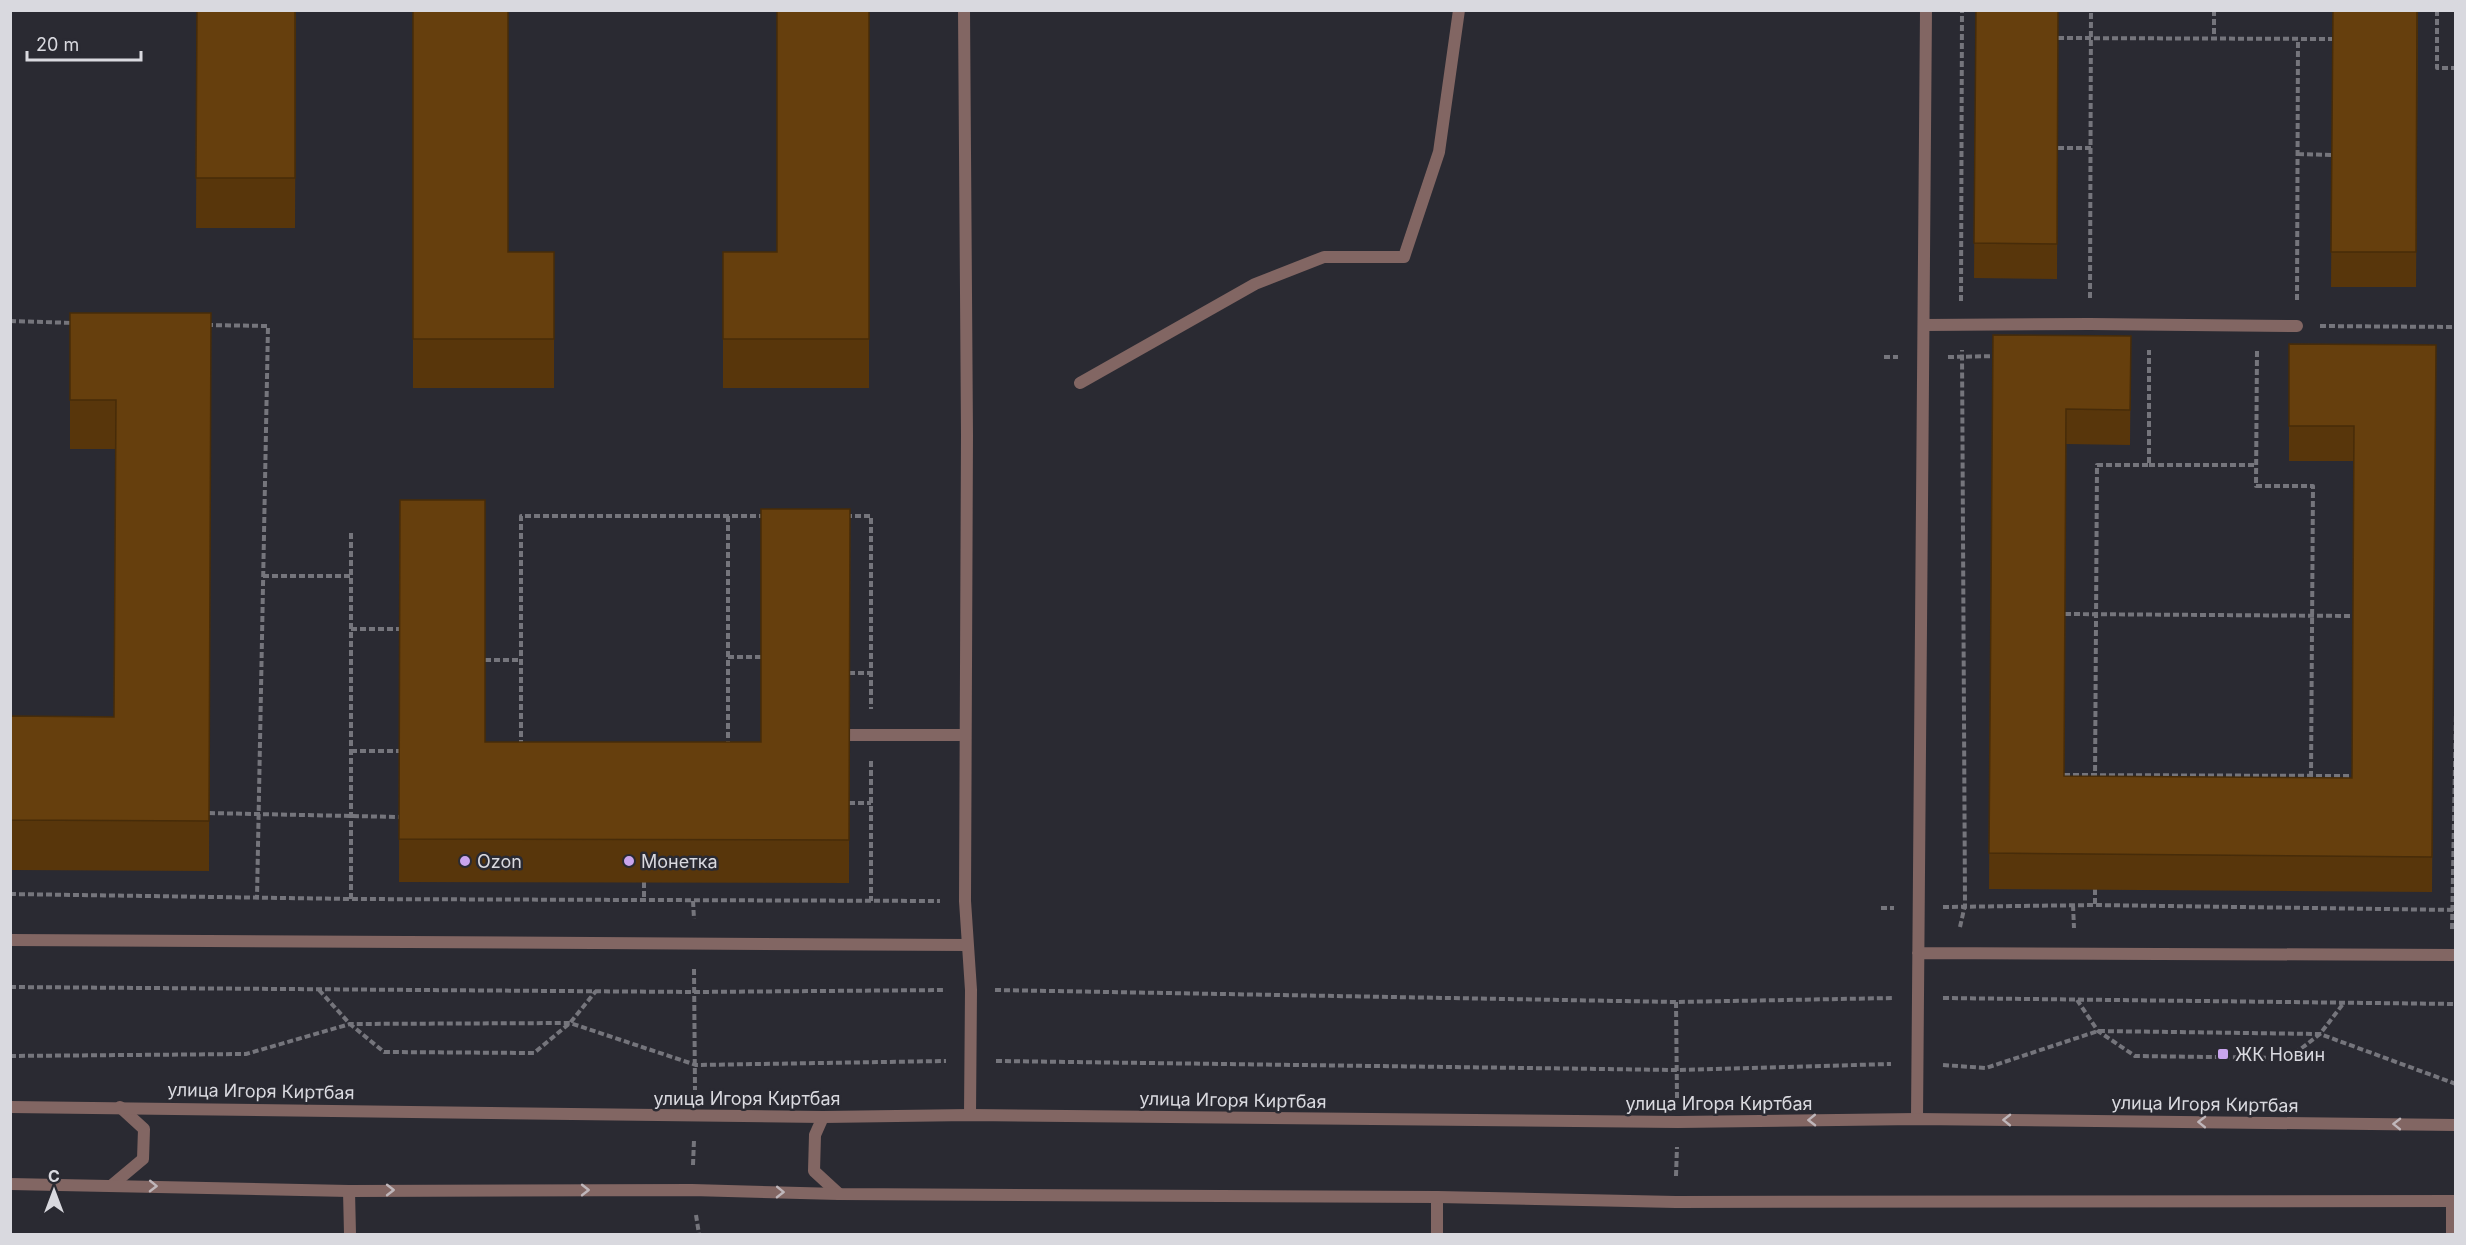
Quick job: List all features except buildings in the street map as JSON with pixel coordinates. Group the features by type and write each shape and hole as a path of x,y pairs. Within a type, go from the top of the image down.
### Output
{"street":[{"path":"964,10 967,435 965,901 971,990 970,1115"},
{"path":"1080,383 1255,284 1324,257 1404,257 1438,152 1459,10"},
{"path":"1917,1119 1926,10"},
{"path":"1925,325 2297,326"},
{"path":"849,735 965,735"},
{"path":"10,940 968,945"},
{"path":"1918,953 2454,955"},
{"name":"улица Игоря Киртбая","path":"10,1107 823,1117 970,1115 1678,1122 1917,1119 2456,1125"},
{"path":"112,1185 143,1159 144,1129 120,1107"},
{"path":"823,1117 815,1135 814,1171 839,1194"},
{"path":"10,1184 349,1191 692,1190 839,1194 1437,1197 1676,1202 2454,1201 2452,1234"},
{"path":"349,1191 350,1234"},
{"path":"1437,1197 1437,1234"}],"path":[{"path":"1954,953 1965,905 1961,324 1962,10"},
{"path":"2090,324 2091,10"},
{"path":"2214,10 2214,39"},
{"path":"2437,10 2437,68 2456,68"},
{"path":"2058,38 2333,39"},
{"path":"2298,39 2297,326 2456,327"},
{"path":"2058,147 2091,147"},
{"path":"2298,154 2332,154"},
{"path":"10,321 81,323"},
{"path":"2149,465 2150,324"},
{"path":"198,325 268,326 257,897"},
{"path":"2257,326 2256,486 2313,486 2311,776"},
{"path":"1993,356 2003,356"},
{"path":"2096,787 2097,465 2256,465"},
{"path":"521,757 521,516 764,516"},
{"path":"728,516 728,757"},
{"path":"835,516 871,516 871,901"},
{"path":"351,530 351,899"},
{"path":"263,576 351,576"},
{"path":"2065,614 2353,616"},
{"path":"351,629 399,629"},
{"path":"728,657 760,657"},
{"path":"485,660 521,660"},
{"path":"849,672 871,672"},
{"path":"2454,955 2456,711"},
{"path":"351,751 399,751"},
{"path":"2064,775 2352,776"},
{"path":"849,803 871,803"},
{"path":"209,813 399,817"},
{"path":"644,882 644,901"},
{"path":"2095,889 2095,905"},
{"path":"10,894 351,899 965,901"},
{"path":"693,901 696,1065 692,1190 699,1234"},
{"path":"1881,908 1918,909 1965,905 2095,905 2454,910"},
{"path":"10,987 694,992 971,990 1676,1002 1918,997 2456,1004"},
{"path":"319,989 350,1024 384,1052 534,1053 570,1023 596,991"},
{"path":"2077,1000 2098,1031 2135,1056 2289,1058 2320,1034 2344,1003"},
{"path":"10,1056 246,1054 350,1024 570,1023 696,1065 972,1060 1677,1070 1917,1063 1986,1068 2098,1031 2320,1034 2456,1084"}],"place":[{"name":"Ozon","path":"465,861"},
{"name":"Монетка","path":"629,861"},
{"name":"ЖК Новин","path":"2223,1054"}]}
